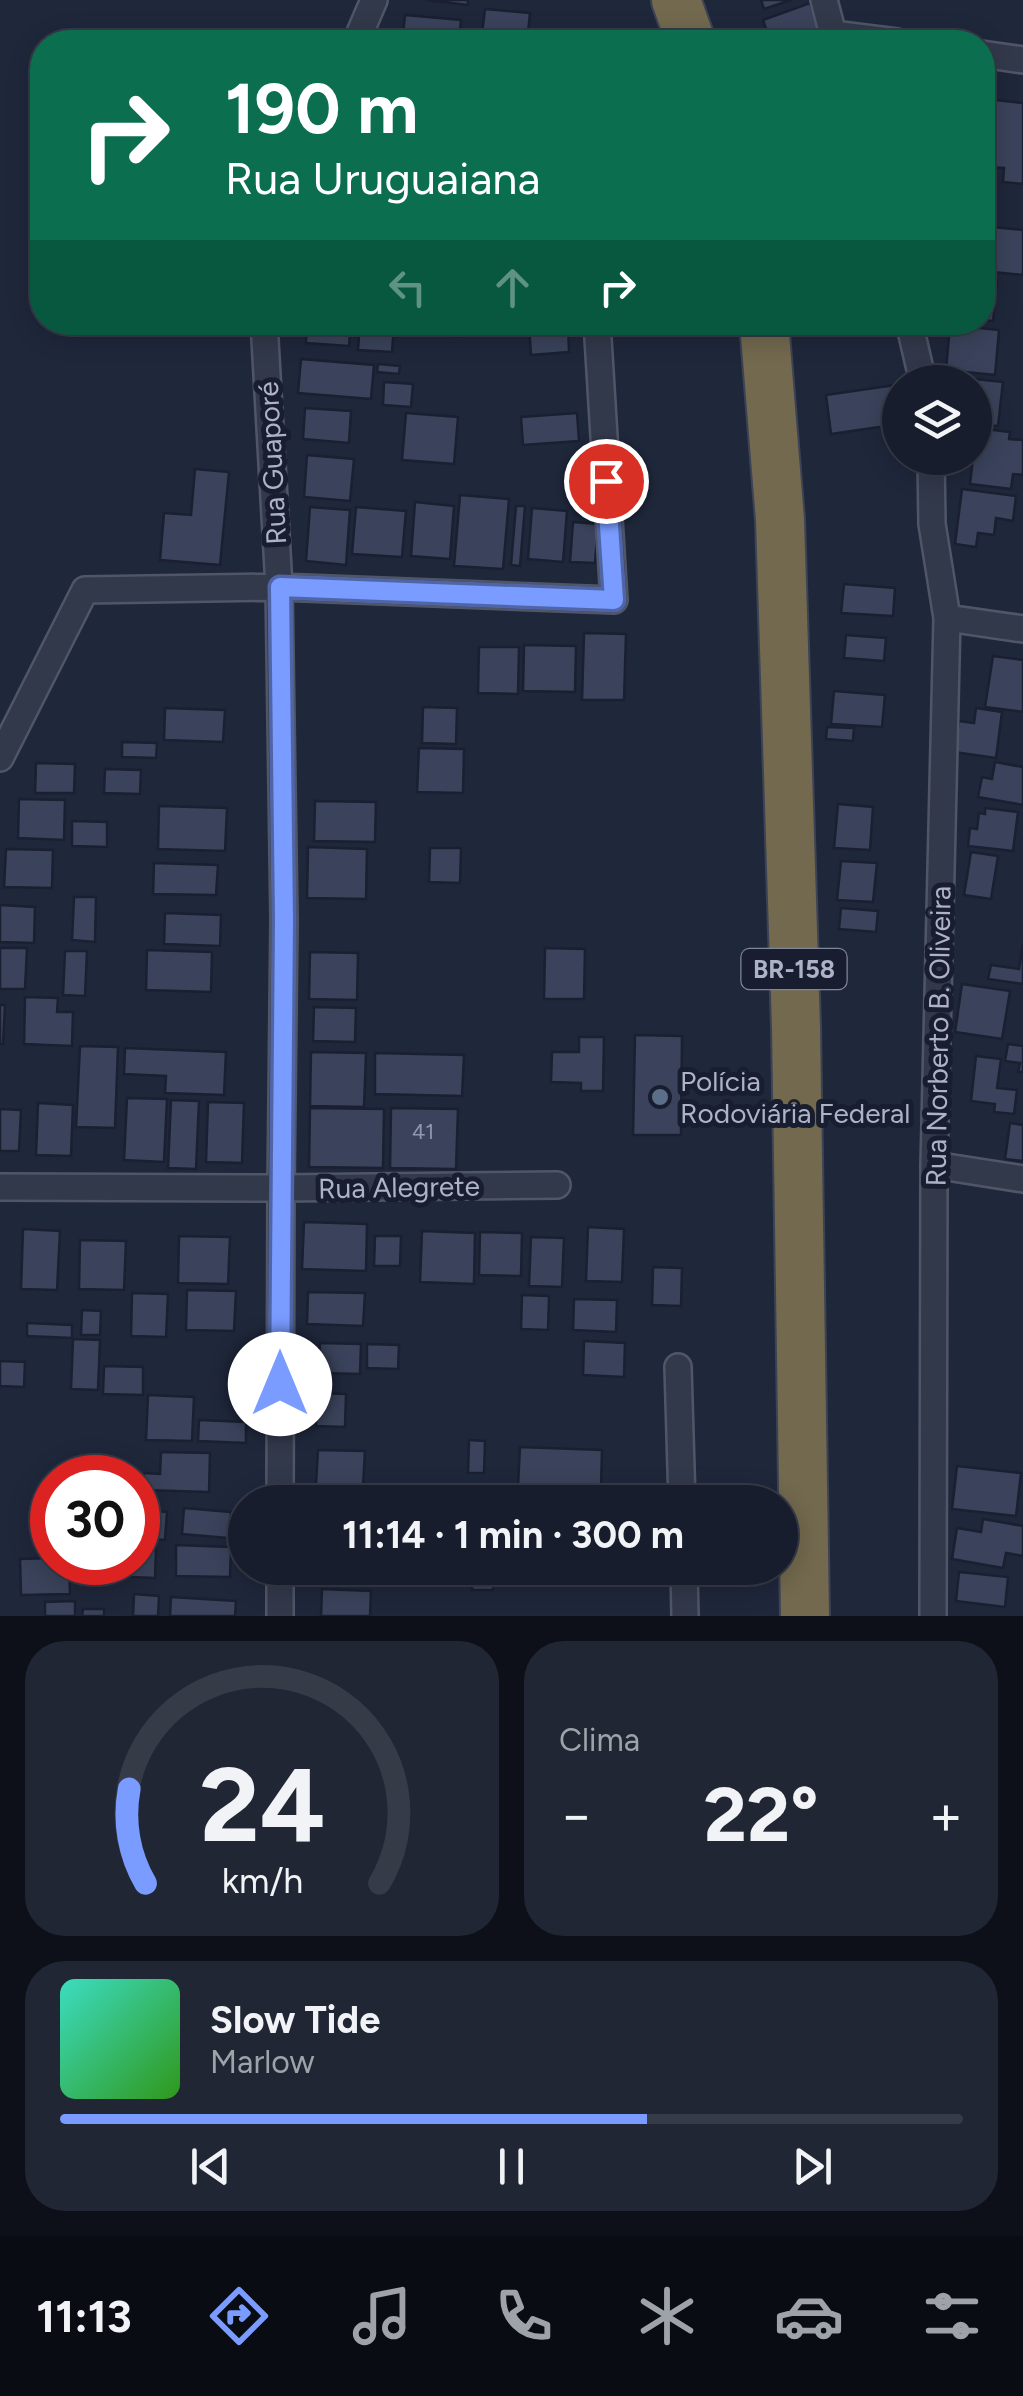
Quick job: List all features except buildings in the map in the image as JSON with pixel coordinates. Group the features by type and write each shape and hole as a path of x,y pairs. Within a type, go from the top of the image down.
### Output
{"highway":[{"path":"676,0 687,30"},
{"name":"BR-158","path":"765,335 782,578 796,1027 805,1616"}],"street":[{"path":"361,30 374,0"},
{"path":"824,0 832,30"},
{"path":"995,56 1023,60"},
{"name":"Rua Guaporé","path":"265,335 280,587 284,920 280,1485"},
{"path":"0,758 85,590 280,587 614,600 598,335"},
{"path":"912,335 918,365"},
{"name":"Rua Norberto B. Oliveira","path":"931,475 932,524 948,618 934,1165 933,1616"},
{"path":"948,618 1023,628"},
{"path":"934,1165 1023,1179"},
{"name":"Rua Alegrete","path":"0,1186 557,1185"},
{"path":"678,1367 681,1485"},
{"path":"280,1585 280,1616"},
{"path":"685,1585 686,1616"}],"place":[{"name":"Polícia Rodoviária Federal","path":"660,1097"}],"route":[{"path":"280,1384 284,920 280,587 614,600 606,481"}]}
